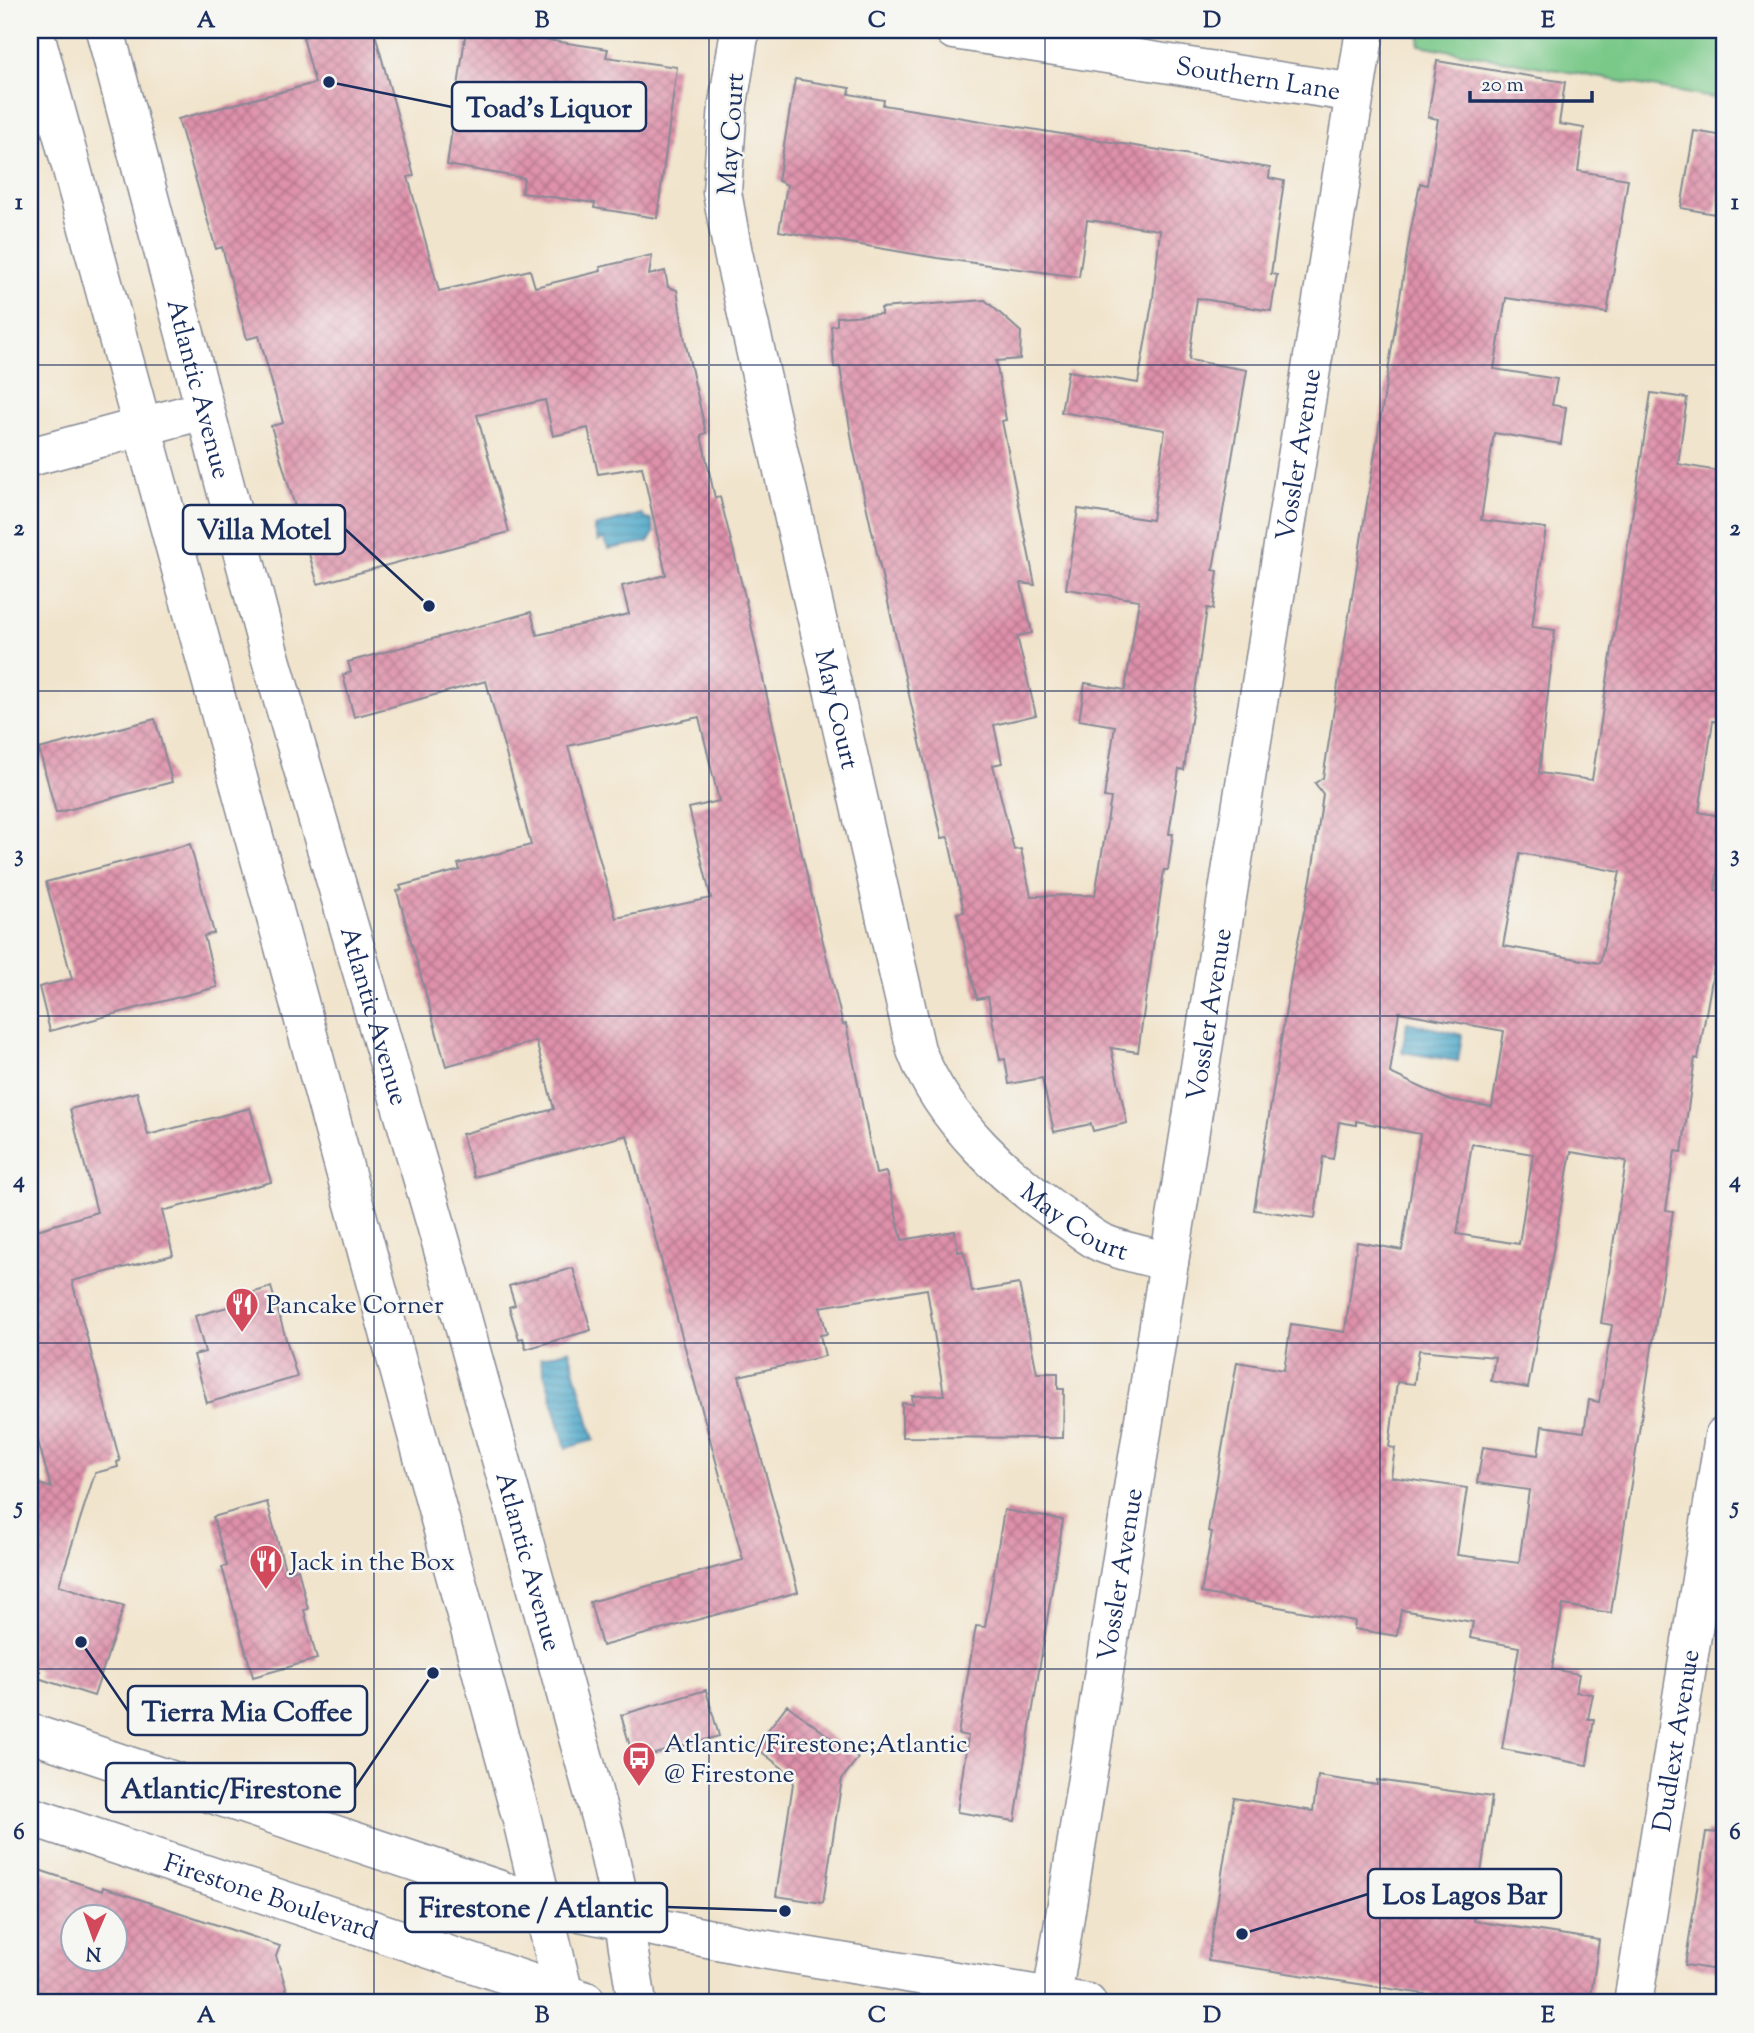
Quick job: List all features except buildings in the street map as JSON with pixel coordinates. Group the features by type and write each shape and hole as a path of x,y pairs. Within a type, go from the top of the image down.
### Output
{"main road":[{"path":"33,30 545,1905 574,2000"},
{"name":"Atlantic Avenue","path":"105,30 271,660 530,1560 606,1835 624,1922 636,2003"},
{"name":"May Court","path":"740,30 728,104 722,192 724,204 916,1050 925,1072 962,1126 1007,1173 1056,1212 1102,1243 1169,1262"},
{"name":"Southern Lane","path":"954,30 1355,93"},
{"name":"Vossler Avenue","path":"1070,2001 1169,1262 1364,30"},
{"path":"30,457 204,410"},
{"name":"Dudlext Avenue","path":"1633,2003 1724,1436"},
{"path":"30,1733 545,1905 756,1948 1070,2001"},
{"name":"Firestone Boulevard","path":"30,1816 574,2000"}],"green space":[{"path":"1421,30 1724,30 1724,100 1419,45"}],"water":[{"path":"642,514 645,519 651,520 654,533 648,542 608,549 605,539 598,541 594,527"},
{"path":"1407,1022 1462,1035 1458,1061 1402,1052"},
{"path":"569,1350 594,1440 566,1448 540,1358"}],"place":[{"name":"Toad's Liquor","path":"329,82"},
{"name":"Villa Motel","path":"429,606"},
{"name":"Pancake Corner","path":"242,1334"},
{"name":"Jack in the Box","path":"266,1591"},
{"name":"Tierra Mia Coffee","path":"81,1642"},
{"name":"Atlantic/Firestone","path":"433,1673"},
{"name":"Atlantic/Firestone;Atlantic @ Firestone","path":"639,1788"},
{"name":"Firestone / Atlantic","path":"785,1911"},
{"name":"Los Lagos Bar","path":"1242,1934"}]}
